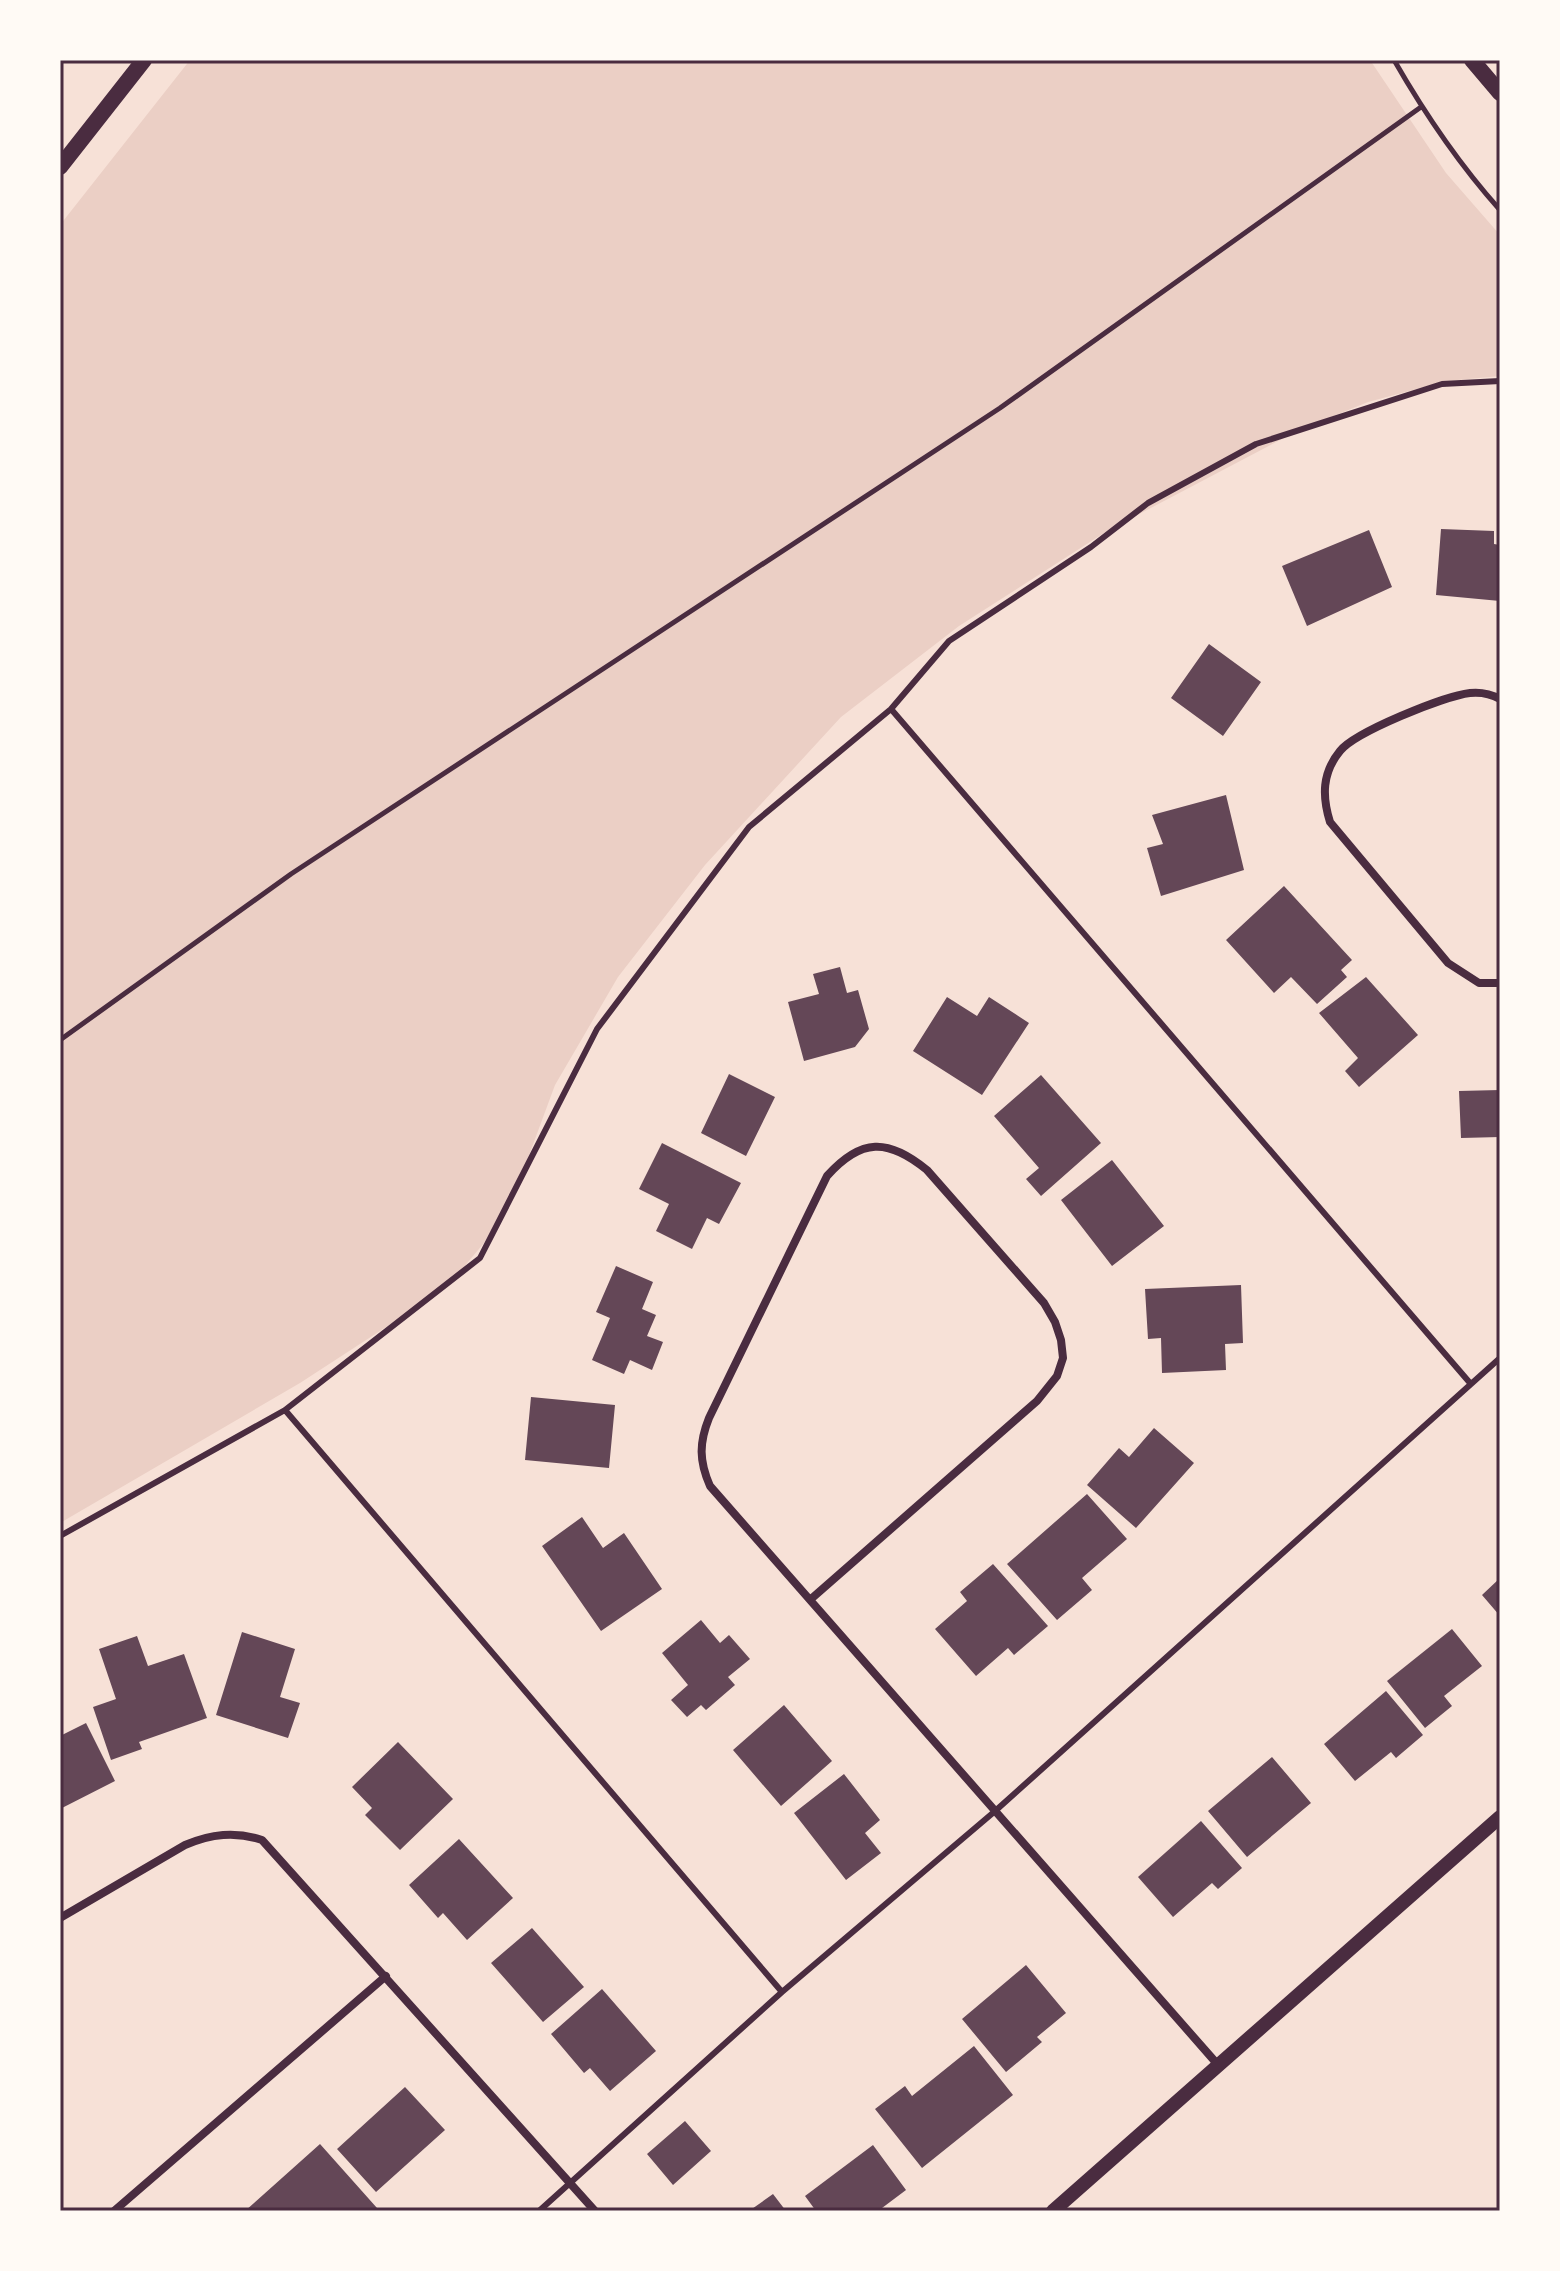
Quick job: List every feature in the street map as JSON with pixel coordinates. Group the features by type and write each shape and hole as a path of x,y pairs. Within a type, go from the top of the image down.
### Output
{"main road":[{"path":"60,167 144,60"},
{"path":"1472,60 1500,93"}],"street":[{"path":"1500,699 1471,693 1366,731 1350,740 1339,752 1324,783 1324,802 1330,822 1448,963 1479,983 1500,983"},
{"path":"811,1599 1037,1401 1057,1376 1063,1358 1058,1331 1044,1303 927,1170 911,1157 894,1150 875,1147 854,1150 827,1176 702,1435 702,1470 710,1486 1219,2066"},
{"path":"1053,2211 1500,1817"},
{"path":"60,1918 185,1845 206,1836 250,1836 262,1840 595,2211"},
{"path":"114,2211 386,1976"}],"lane":[{"path":"60,1536 285,1410 480,1258 606,1016 749,827 891,709 949,641 1091,547 1148,503 1256,444 1442,384 1500,381"},
{"path":"891,709 1470,1383"},
{"path":"539,2211 782,1992 994,1812 1500,1358"},
{"path":"285,1410 782,1992"}],"path":[{"path":"1394,60 1421,107 1463,168 1500,210"},
{"path":"60,1040 291,874 1000,408 1421,107"}],"shaded area":[{"path":"190,60 1370,60 1446,173 1500,235 1500,376 1447,381 1368,402 1299,430 1107,531 959,626 841,717 705,865 618,977 555,1085 518,1185 484,1243 446,1288 300,1383 60,1523 60,225"}],"building":[{"path":"1441,529 1494,531 1494,544 1500,545 1500,601 1436,595"},
{"path":"1369,530 1392,587 1307,626 1282,566"},
{"path":"1209,644 1261,682 1223,736 1171,698"},
{"path":"1226,795 1244,870 1161,896 1147,848 1163,844 1152,815"},
{"path":"1284,886 1352,960 1341,970 1347,977 1317,1004 1291,977 1274,993 1226,940"},
{"path":"840,967 847,993 858,990 869,1029 855,1047 804,1061 788,1002 819,994 813,974"},
{"path":"1366,977 1418,1035 1359,1087 1345,1071 1358,1058 1319,1013"},
{"path":"947,997 977,1016 989,997 1029,1023 982,1095 913,1051"},
{"path":"729,1074 775,1097 746,1156 701,1133"},
{"path":"1041,1075 1101,1143 1041,1196 1026,1179 1039,1168 994,1116"},
{"path":"1500,1090 1500,1137 1461,1138 1459,1091"},
{"path":"662,1143 741,1183 719,1224 707,1218 692,1249 656,1231 669,1204 639,1189"},
{"path":"1112,1160 1164,1226 1112,1266 1061,1200"},
{"path":"616,1266 653,1282 642,1309 656,1315 647,1336 663,1342 652,1370 630,1360 624,1374 592,1360 610,1318 596,1312"},
{"path":"1241,1285 1243,1343 1225,1344 1226,1370 1162,1373 1161,1338 1148,1339 1145,1289"},
{"path":"531,1397 615,1405 609,1468 525,1460"},
{"path":"1154,1428 1194,1463 1136,1528 1087,1485 1119,1448 1129,1457"},
{"path":"1087,1494 1127,1539 1082,1578 1092,1590 1057,1620 1007,1564"},
{"path":"582,1517 603,1548 624,1533 662,1589 601,1631 542,1546"},
{"path":"993,1564 1048,1626 1014,1655 1008,1648 976,1676 935,1629 967,1601 960,1592"},
{"path":"1500,1578 1500,1616 1482,1595"},
{"path":"701,1620 720,1643 729,1635 750,1659 728,1677 735,1685 706,1710 701,1705 687,1717 671,1700 688,1685 662,1653"},
{"path":"1452,1629 1482,1666 1444,1696 1452,1706 1425,1728 1387,1681"},
{"path":"242,1632 295,1649 280,1697 300,1703 288,1738 216,1715"},
{"path":"137,1636 148,1666 184,1654 207,1718 139,1742 142,1749 111,1760 93,1707 116,1699 99,1649"},
{"path":"1386,1691 1423,1735 1396,1758 1391,1752 1355,1781 1324,1744"},
{"path":"784,1705 832,1761 781,1806 733,1750"},
{"path":"86,1723 115,1781 60,1809 60,1736"},
{"path":"398,1742 453,1799 400,1850 365,1815 372,1808 352,1787"},
{"path":"1272,1757 1311,1803 1247,1857 1208,1811"},
{"path":"844,1774 880,1820 865,1833 881,1853 846,1880 794,1813"},
{"path":"1201,1821 1242,1868 1218,1889 1212,1883 1173,1917 1138,1877"},
{"path":"459,1839 513,1898 467,1940 443,1913 438,1918 409,1885"},
{"path":"532,1928 584,1987 543,2022 491,1963"},
{"path":"1026,1965 1066,2013 1037,2037 1042,2042 1006,2072 962,2019"},
{"path":"602,1989 656,2051 610,2091 590,2068 584,2073 551,2034"},
{"path":"974,2046 1013,2095 922,2168 875,2109 905,2086 912,2096"},
{"path":"405,2087 445,2130 376,2192 337,2149"},
{"path":"685,2121 711,2151 673,2185 647,2154"},
{"path":"320,2144 377,2208 374,2211 245,2211"},
{"path":"873,2145 906,2190 878,2211 816,2211 805,2196"},
{"path":"773,2194 786,2211 749,2211"}]}
